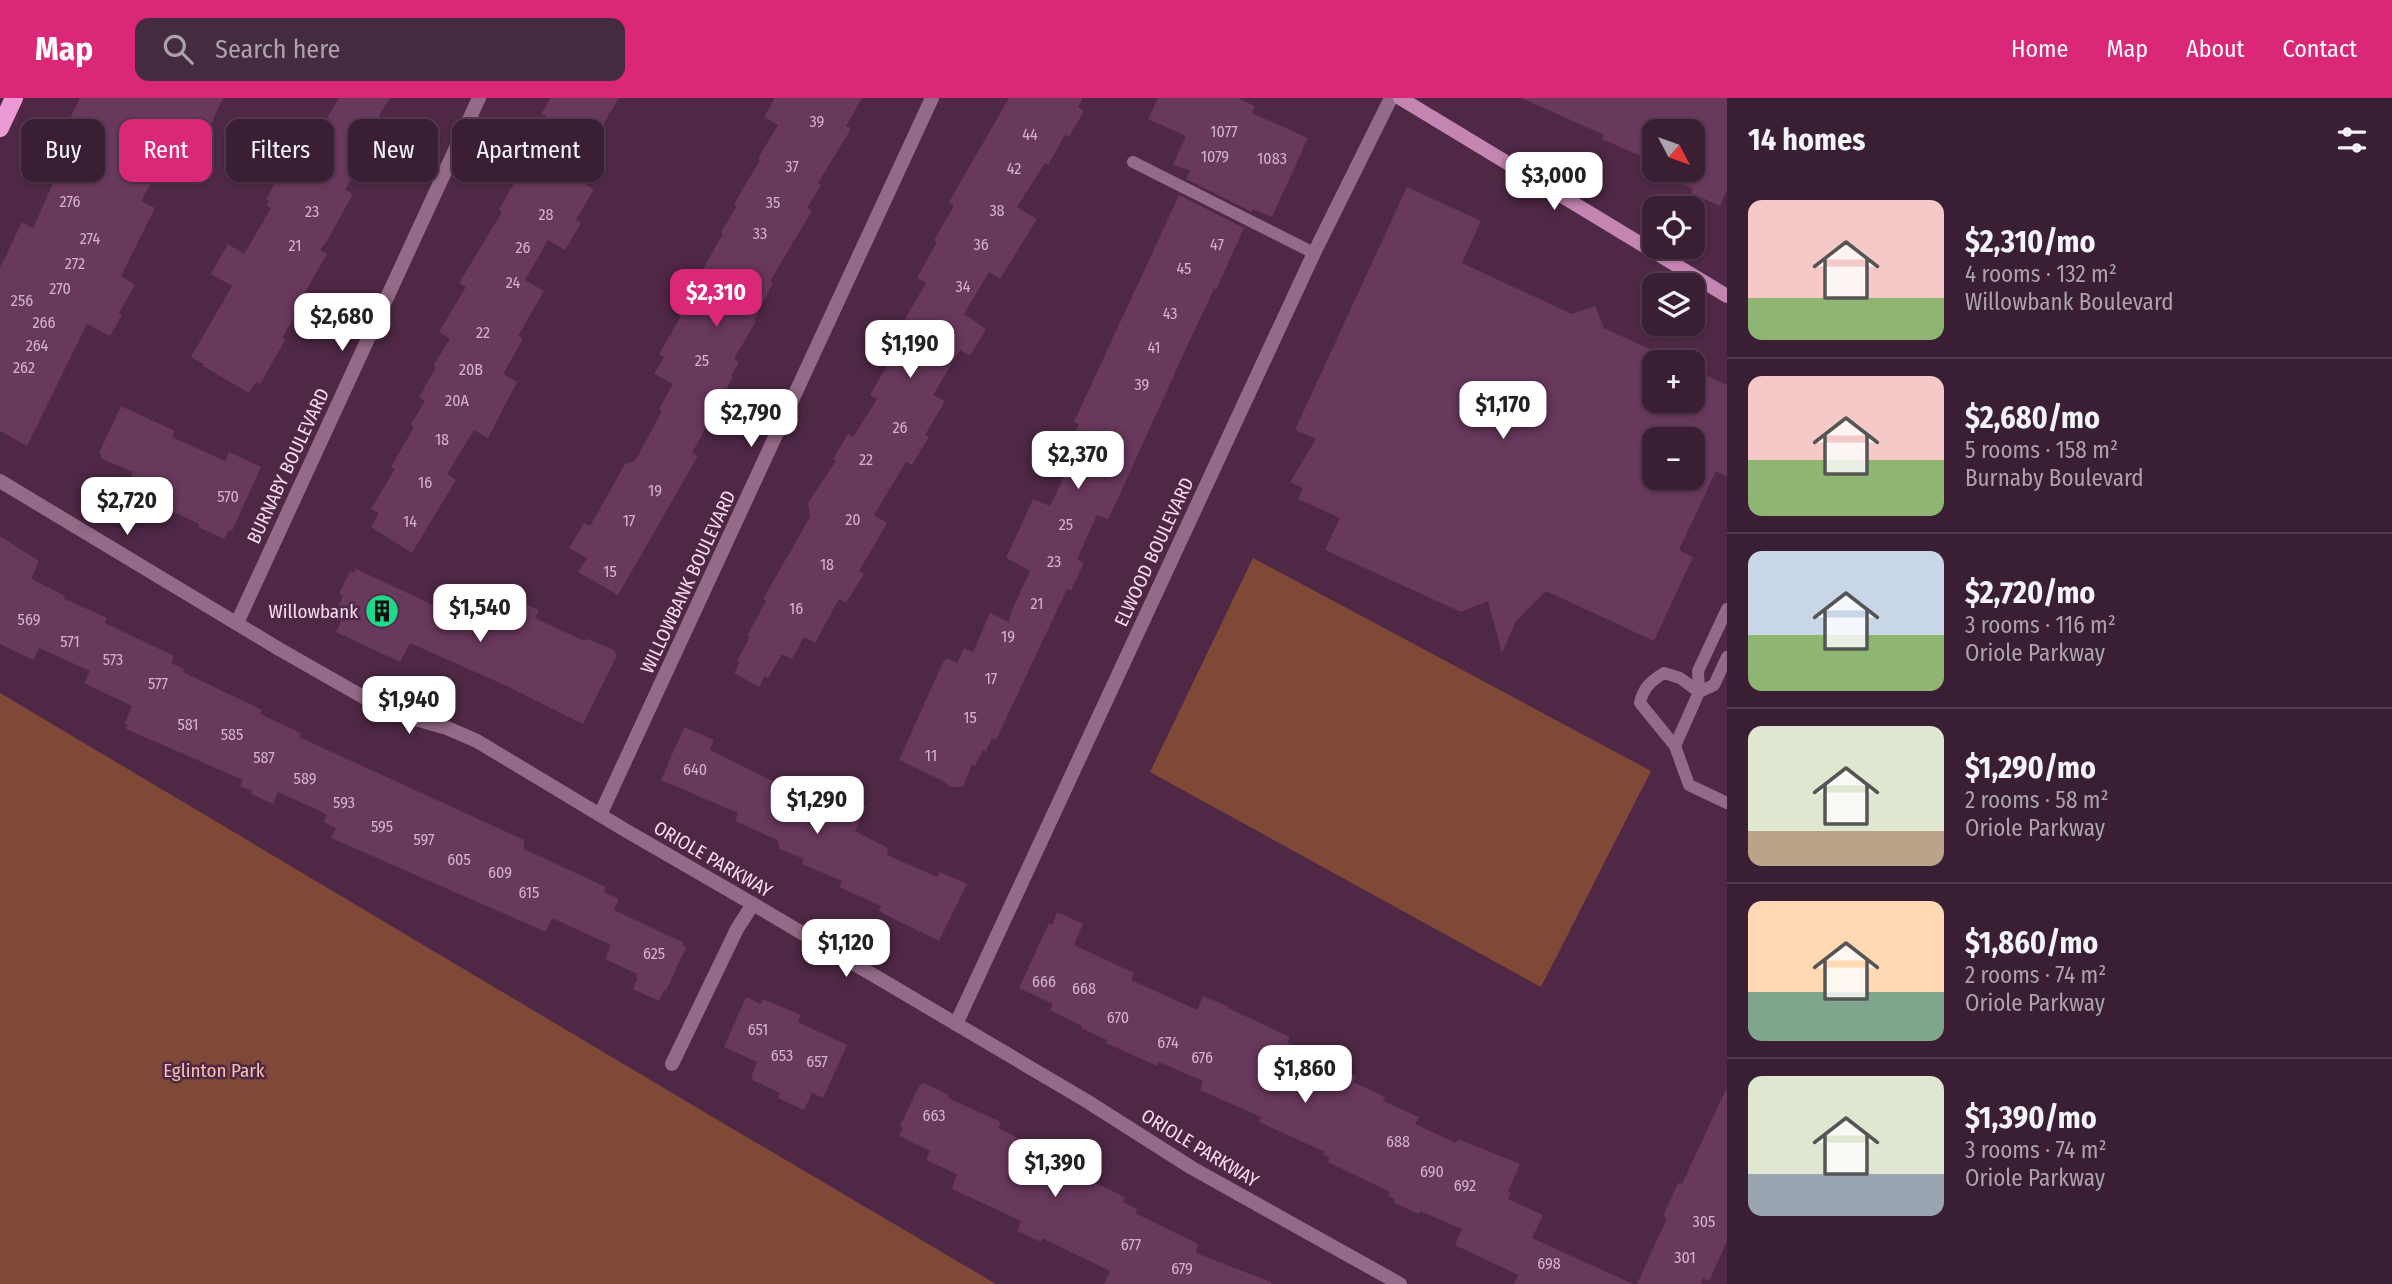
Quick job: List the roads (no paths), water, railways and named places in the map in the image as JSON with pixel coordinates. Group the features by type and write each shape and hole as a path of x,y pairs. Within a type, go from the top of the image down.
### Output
{"main road":[{"path":"1400,98 1727,296"},
{"path":"0,128 7,105"}],"street":[{"name":"BURNABY BOULEVARD","path":"237,622 479,98"},
{"name":"WILLOWBANK BOULEVARD","path":"600,815 932,98"},
{"name":"ELWOOD BOULEVARD","path":"956,1024 1314,253 1391,98"},
{"name":"ORIOLE PARKWAY","path":"0,481 379,706 408,718 447,728 477,741 956,1024 1192,1168 1400,1284"},
{"path":"672,1064 737,929 753,904"}],"lane":[{"path":"1133,162 1314,253"},
{"path":"1675,746 1699,692 1698,671 1727,610"},
{"path":"1699,692 1714,685 1727,657"},
{"path":"1699,692 1680,678 1664,673 1654,678 1643,691 1640,703 1675,746 1689,785 1727,803"}],"place":[{"name":"Willowbank","path":"382,611"}],"park label":[{"name":"Eglinton Park","path":"214,1070"}]}
